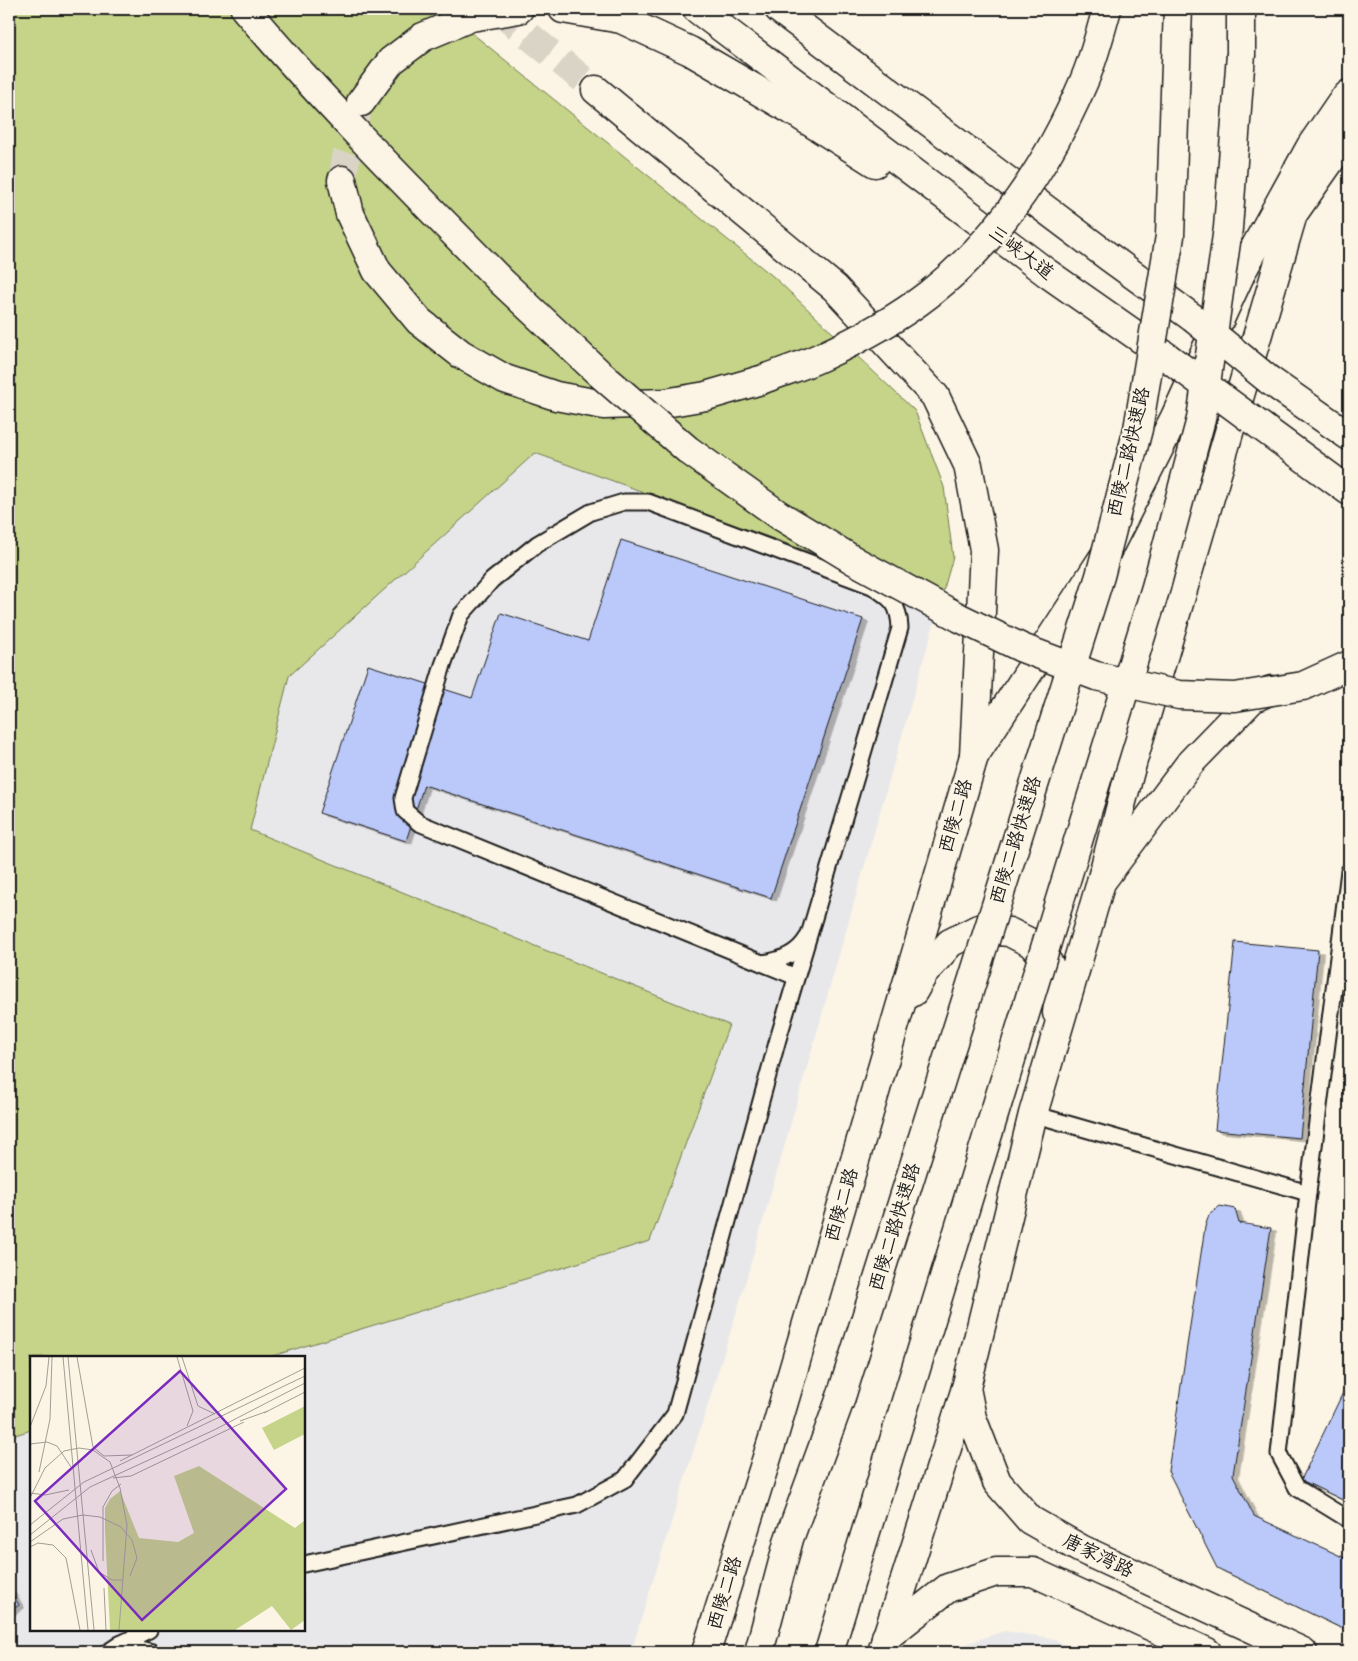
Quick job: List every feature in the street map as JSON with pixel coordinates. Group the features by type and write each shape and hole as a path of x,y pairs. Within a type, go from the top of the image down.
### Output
{"main road":[{"path":"245,9 338,112 416,194 501,280 599,373 688,450 779,514 855,561 960,618 1022,648 1096,676 1179,695 1235,697 1303,686 1349,665"},
{"path":"361,102 391,61 423,37 471,17 519,9"},
{"path":"563,9 621,19 690,51 788,108 1047,273"},
{"name":"三峡大道","path":"697,9 1047,273 1167,357 1349,490"},
{"path":"779,9 1193,318 1269,380 1349,436"},
{"path":"342,180 350,214 378,270 419,321 461,354 505,379 556,396 604,405 673,402 706,396 761,380 820,357 883,325 928,294 966,262 999,225 1023,194 1055,142 1085,80 1107,9"},
{"path":"829,1652 1151,606 1185,484 1201,419 1228,228 1241,54 1241,9"},
{"name":"西陵二路快速路","path":"759,1652 789,1539 840,1400 1100,576 1138,429 1170,236 1178,22"},
{"path":"596,90 835,288 935,396 968,465 984,550 974,756"},
{"path":"974,756 1105,555 1175,417 1242,271 1311,146 1342,101 1349,94"},
{"path":"884,1645 966,1388 1033,1114 1102,882 1132,767 1293,214 1349,134"},
{"path":"1269,380 1349,415"},
{"path":"1102,882 1191,762 1252,699 1286,684 1319,676 1349,676"},
{"name":"西陵二路","path":"706,1652 778,1422 974,756"},
{"path":"887,1052 905,1007 924,973 950,943 978,929 1009,932 1031,943 1050,964 1056,982 1058,1005 1052,1051"},
{"name":"唐家湾路","path":"966,1388 972,1418 997,1482 1030,1520 1081,1549 1303,1652"},
{"path":"742,1652 789,1539"},
{"path":"884,1645 948,1588 996,1572 1033,1572 1207,1652"}],"lane":[{"path":"305,1564 577,1505 625,1479 675,1414 784,1017 809,935 900,628 899,613 894,603 872,586 648,502 624,502 591,512 536,544 492,580 460,615 442,665 403,798 405,810 419,823 796,977"},
{"path":"1349,871 1308,1193 1279,1454 1297,1488 1349,1520"},
{"path":"764,964 787,957 801,947 809,935"},
{"path":"764,964 773,970 783,988 785,997 784,1017"},
{"path":"1033,1114 1308,1193"},
{"path":"114,1648 147,1631"},
{"path":"114,1648 152,1652"}],"shaded area":[{"path":"535,453 941,599 740,1301 631,1652 9,1652 9,1437 30,1430 30,1631 305,1631 305,1356 272,1356 650,1241 729,1025 250,830 289,676"},
{"path":"1004,1631 1051,1638 1080,1652 952,1652 954,1648"}],"green space":[{"path":"9,9 442,9 775,278 915,411 944,487 953,557 941,599 535,453 289,676 250,830 729,1025 650,1241 272,1356 30,1356 30,1430 9,1437"}],"building":[{"path":"621,540 863,619 771,898 424,785 406,841 319,813 368,665 472,698 501,613 588,641"},
{"path":"1235,942 1318,950 1300,1138 1215,1130"},
{"path":"1220,1206 1235,1209 1239,1223 1271,1228 1233,1475 1254,1516 1349,1560 1349,1632 1217,1568 1168,1471 1205,1227 1209,1215"},
{"path":"1349,1380 1349,1503 1301,1480"},
{"path":"9,1589 19,1605 9,1612"}],"tunnel":[{"path":"496,9 596,90"},
{"path":"342,180 350,136 359,108"}]}
